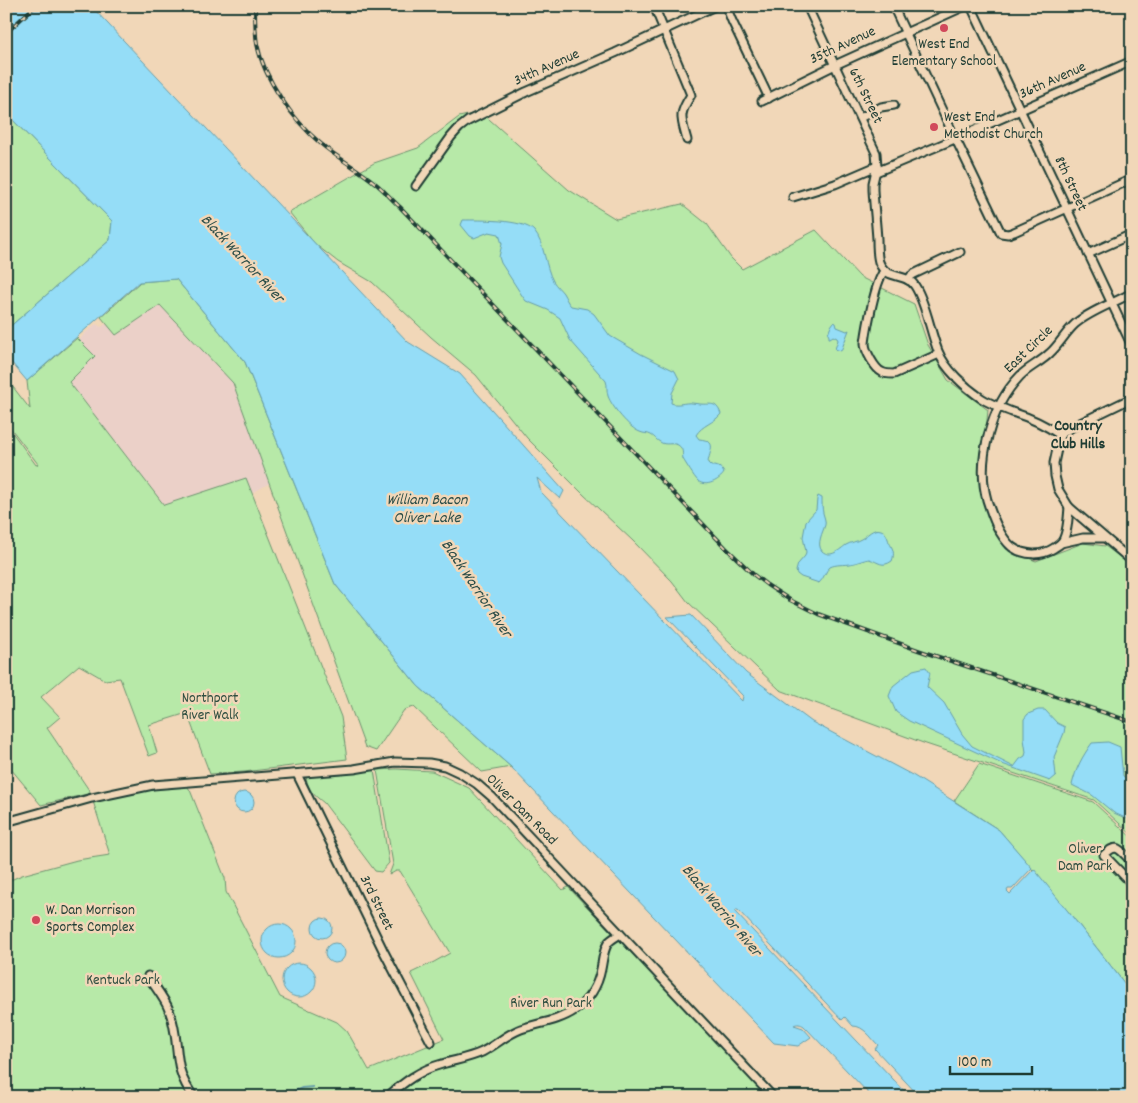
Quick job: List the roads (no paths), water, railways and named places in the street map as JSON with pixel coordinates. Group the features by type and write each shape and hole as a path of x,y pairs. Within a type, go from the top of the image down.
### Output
{"street":[{"path":"654,6 691,95 681,112 687,140"},
{"name":"34th Avenue","path":"416,186 451,136 468,121 526,92 715,6"},
{"name":"35th Avenue","path":"726,6 765,99 965,6"},
{"name":"6th Street","path":"807,6 876,153 873,190 878,256 884,271"},
{"path":"893,6 1001,233 1008,234 1014,232 1132,179"},
{"name":"8th Street","path":"971,6 1132,346"},
{"name":"36th Avenue","path":"792,197 835,184 956,139 1132,62"},
{"path":"860,118 881,107 894,105"},
{"path":"1088,254 1132,234"},
{"path":"908,280 914,274 960,252"},
{"path":"939,354 901,372 888,374 881,372 866,350 864,344 868,323 880,278 884,271 893,276 908,280 913,284 939,354 948,368 958,378 982,398 1042,424 1060,435"},
{"name":"East Circle","path":"1103,538 1083,538 1061,543 1044,553 1030,554 1018,551 1012,547 1004,538 989,506 984,482 988,436 999,407 1008,390 1020,375 1052,351 1073,326 1084,317 1132,294"},
{"path":"1132,398 1072,427 1060,435 1054,463 1058,489 1069,507 1132,561"},
{"path":"1061,543 1067,529 1069,507"},
{"name":"Oliver Dam Road","path":"6,822 92,798 153,785 354,769 395,762 429,763 445,766 477,784 492,797 773,1097"},
{"name":"3rd Street","path":"297,774 383,950 431,1042"},
{"path":"1131,880 1104,855 1111,848 1115,847 1132,862"},
{"path":"387,1097 404,1082 424,1071 474,1055 489,1048 513,1032 558,1018 575,1010 593,990 606,947 611,940 620,934"},
{"path":"148,976 169,1009 176,1037 180,1071 188,1090 194,1097"}],"water":[{"name":"William Bacon Oliver Lake","path":"6,6 91,6 408,342 460,374 564,491 560,499 537,478 541,492 742,701 743,696 667,617 691,615 746,673 812,722 914,776 999,830 1032,868 1012,889 1007,891 1010,894 1034,869 1132,993 1132,1097 920,1097 875,1049 878,1045 867,1033 861,1028 853,1026 845,1017 842,1020 736,910 735,912 910,1097 872,1097 802,1025 794,1025 803,1028 811,1037 798,1046 774,1043 511,767 418,686 335,584 245,362 176,279 139,282 27,381 6,356 6,330 110,240 112,221 6,113"},
{"path":"463,220 511,222 521,224 534,231 538,236 553,281 571,306 587,309 594,314 610,336 675,371 679,379 672,393 671,403 715,405 721,414 696,435 699,439 711,444 708,463 711,466 720,468 724,473 722,476 709,483 701,483 696,479 684,461 682,450 678,445 662,443 650,434 641,433 626,422 610,401 607,394 606,381 570,340 560,318 548,310 526,301 523,297 501,263 499,257 502,244 499,234 489,232 474,238 461,225"},
{"path":"834,322 837,327 849,330 841,351 835,349 837,338 833,336 829,338 828,334"},
{"path":"818,496 822,498 825,522 820,542 822,551 832,554 878,529 883,531 887,537 893,551 892,561 880,564 869,559 853,564 832,566 819,583 797,574 798,564 806,552 803,537 806,521 816,510"},
{"path":"926,667 930,673 927,687 944,703 962,734 972,746 1014,767 1025,756 1026,752 1024,719 1028,714 1038,710 1045,710 1057,723 1065,727 1054,757 1056,776 1050,781 1002,764 909,721 896,712 889,696 893,686 913,670"},
{"path":"1108,742 1120,747 1123,776 1132,780 1132,821 1114,813 1092,795 1072,785 1075,773 1092,743"},
{"path":"244,792 251,795 254,802 251,809 244,812 237,809 234,802 237,795"},
{"path":"318,918 326,918 332,924 332,932 326,938 318,938 312,932 312,924"},
{"path":"279,924 286,925 291,929 295,934 295,948 291,953 286,957 279,958 272,957 267,953 263,948 262,941 263,934 267,929 272,925"},
{"path":"331,943 339,943 345,949 345,957 339,963 331,963 325,957 325,949"},
{"path":"299,963 306,964 311,968 315,973 315,987 311,992 306,996 299,997 292,996 287,992 283,987 282,980 283,973 287,968 292,964"}],"waterway":[{"path":"282,1097 302,1088 313,1087"}],"railway":[{"path":"6,33 35,6"},
{"path":"255,6 256,39 266,71 281,98 300,123 320,143 375,183 400,207 754,575 790,600 818,614 918,650 1132,722"}],"place":[{"name":"West End Elementary School","path":"944,28"},
{"name":"West End Methodist Church","path":"934,127"},
{"name":"W. Dan Morrison Sports Complex","path":"36,920"}],"district":[{"name":"Country Club Hills","path":"1078,435"}],"water label":[{"name":"Black Warrior River","path":"242,259"},
{"name":"Black Warrior River","path":"476,589"},
{"name":"Black Warrior River","path":"721,911"}],"park label":[{"name":"Northport River Walk","path":"210,708"},
{"name":"Oliver Dam Park","path":"1085,858"},
{"name":"Kentuck Park","path":"123,981"},
{"name":"River Run Park","path":"551,1004"}]}
